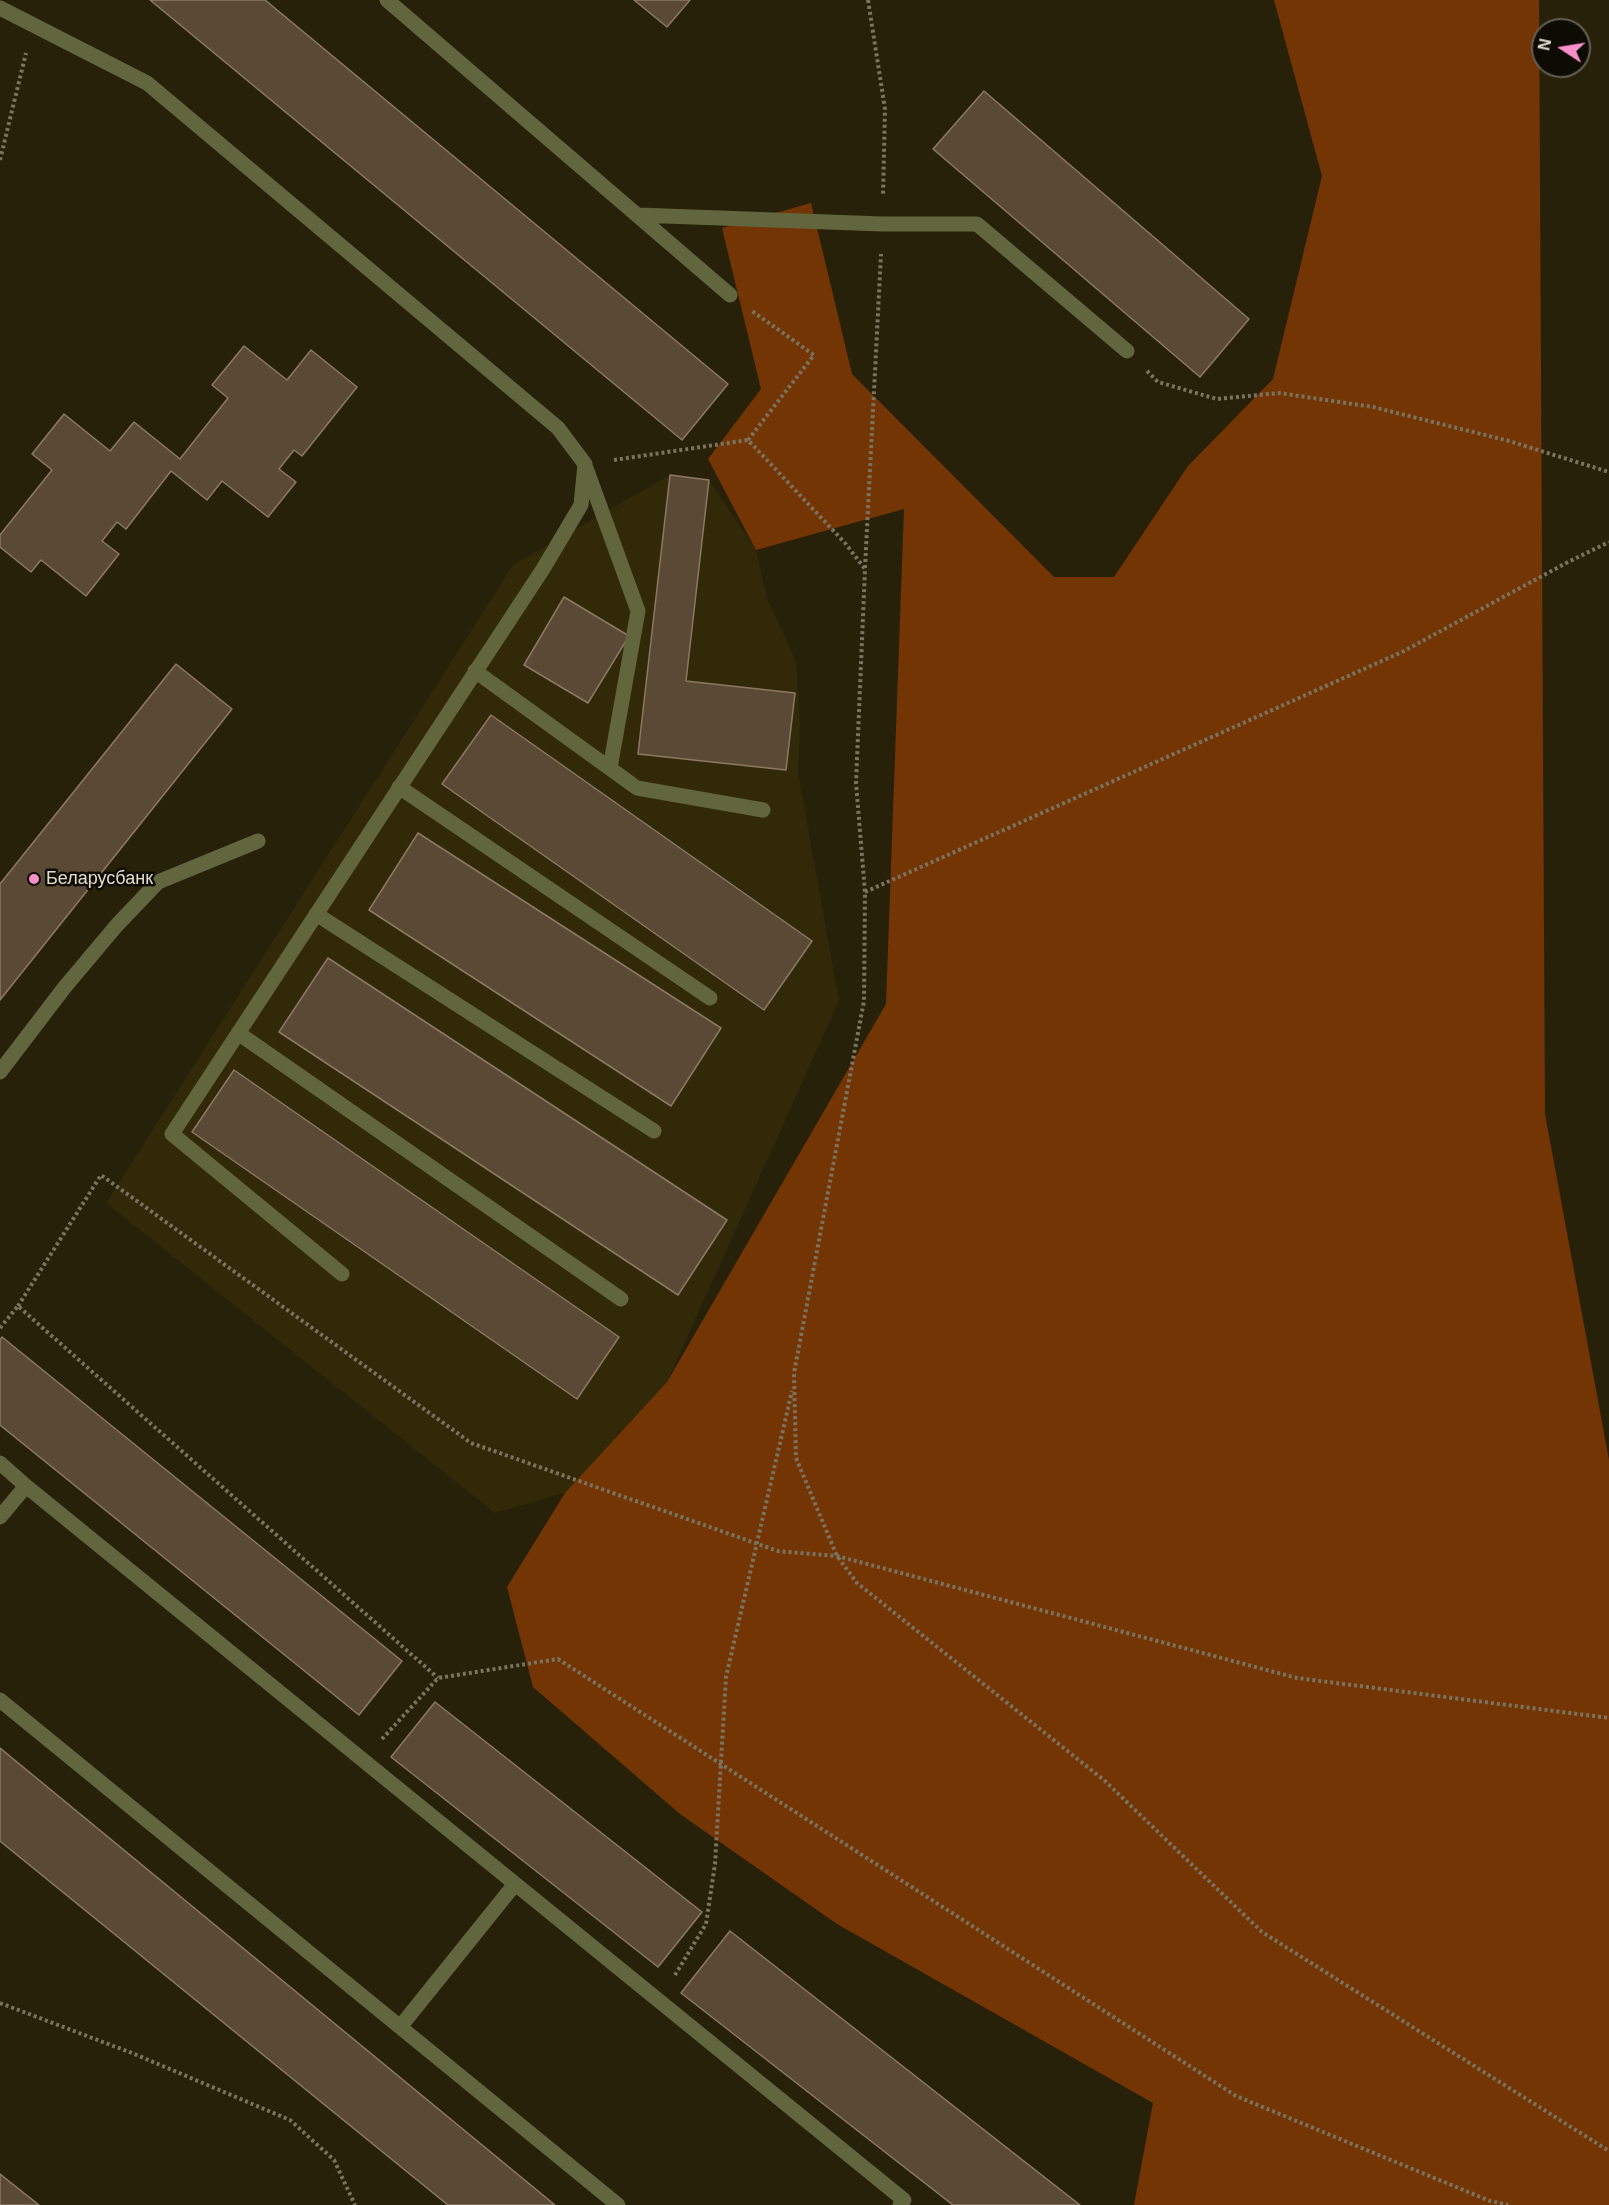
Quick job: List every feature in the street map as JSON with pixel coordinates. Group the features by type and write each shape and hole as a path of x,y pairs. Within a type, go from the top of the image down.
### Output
{"lane":[{"path":"387,0 730,295"},
{"path":"0,8 147,83 558,428 585,464 638,611 610,768"},
{"path":"638,215 882,224 977,224 1127,351"},
{"path":"342,1274 172,1134 543,569 581,505 585,464"},
{"path":"475,671 637,788 763,810"},
{"path":"399,787 710,998"},
{"path":"0,1072 64,988 117,925 158,882 258,841"},
{"path":"316,914 654,1131"},
{"path":"238,1033 621,1299"},
{"path":"0,1463 905,2203"},
{"path":"0,1517 26,1486"},
{"path":"0,1700 618,2205"},
{"path":"400,2027 515,1884"}],"path":[{"path":"659,2001 706,1924 715,1864 726,1677 794,1384 864,1000 865,892 856,783 882,224 885,109 868,0"},
{"path":"0,160 33,25"},
{"path":"585,464 748,440 813,355 730,295"},
{"path":"1127,351 1158,382 1217,399 1279,393 1373,407 1509,441 1609,472"},
{"path":"748,440 845,543 865,569"},
{"path":"865,892 1402,652 1609,542"},
{"path":"0,1328 18,1306 101,1175 471,1443 778,1551 837,1556 1297,1678 1609,1718"},
{"path":"18,1306 438,1678"},
{"path":"794,1384 796,1458 837,1556 857,1583 1105,1781 1262,1932 1609,2151"},
{"path":"363,1760 438,1678 558,1659 1236,2096 1490,2201 1508,2205"},
{"path":"0,2003 132,2053 290,2120 334,2160 355,2205"}],"shaded area":[{"path":"1274,0 1539,0 1539,18 1531,18 1531,78 1539,78 1545,1114 1609,1460 1609,2205 1134,2205 1153,2103 837,1924 680,1814 533,1687 507,1587 565,1493 667,1382 886,1004 904,509 756,550 708,459 761,389 722,228 811,203 852,374 1054,577 1114,577 1188,466 1273,379 1322,176"},
{"path":"670,475 709,480 756,550 767,598 796,662 800,723 798,772 839,1001 667,1382 565,1493 495,1513 106,1203 513,565"}],"building":[{"path":"150,0 265,0 728,384 682,440"},
{"path":"634,0 690,0 667,27"},
{"path":"984,91 1249,319 1200,377 933,149"},
{"path":"244,346 287,380 311,350 357,387 302,456 294,450 279,469 296,482 268,517 222,481 207,500 171,471 126,529 117,522 102,541 119,554 86,596 41,560 31,572 0,547 0,535 52,470 32,454 64,414 110,451 134,422 180,459 228,398 212,385"},
{"path":"670,475 709,480 686,681 795,693 786,770 638,754"},
{"path":"564,597 629,636 588,703 524,665"},
{"path":"176,664 232,709 0,1000 0,884"},
{"path":"491,715 812,941 764,1010 442,784"},
{"path":"418,833 721,1028 671,1106 369,910"},
{"path":"328,958 727,1220 678,1295 279,1032"},
{"path":"234,1070 619,1337 577,1399 192,1132"},
{"path":"2,1337 402,1661 359,1715 0,1425 0,1340"},
{"path":"435,1702 702,1912 658,1967 391,1757"},
{"path":"0,1748 555,2205 448,2205 0,1841"},
{"path":"730,1931 1080,2205 953,2205 681,1993"},
{"path":"0,2174 39,2205 0,2205"}],"place":[{"name":"Беларусбанк","path":"34,879"}]}
